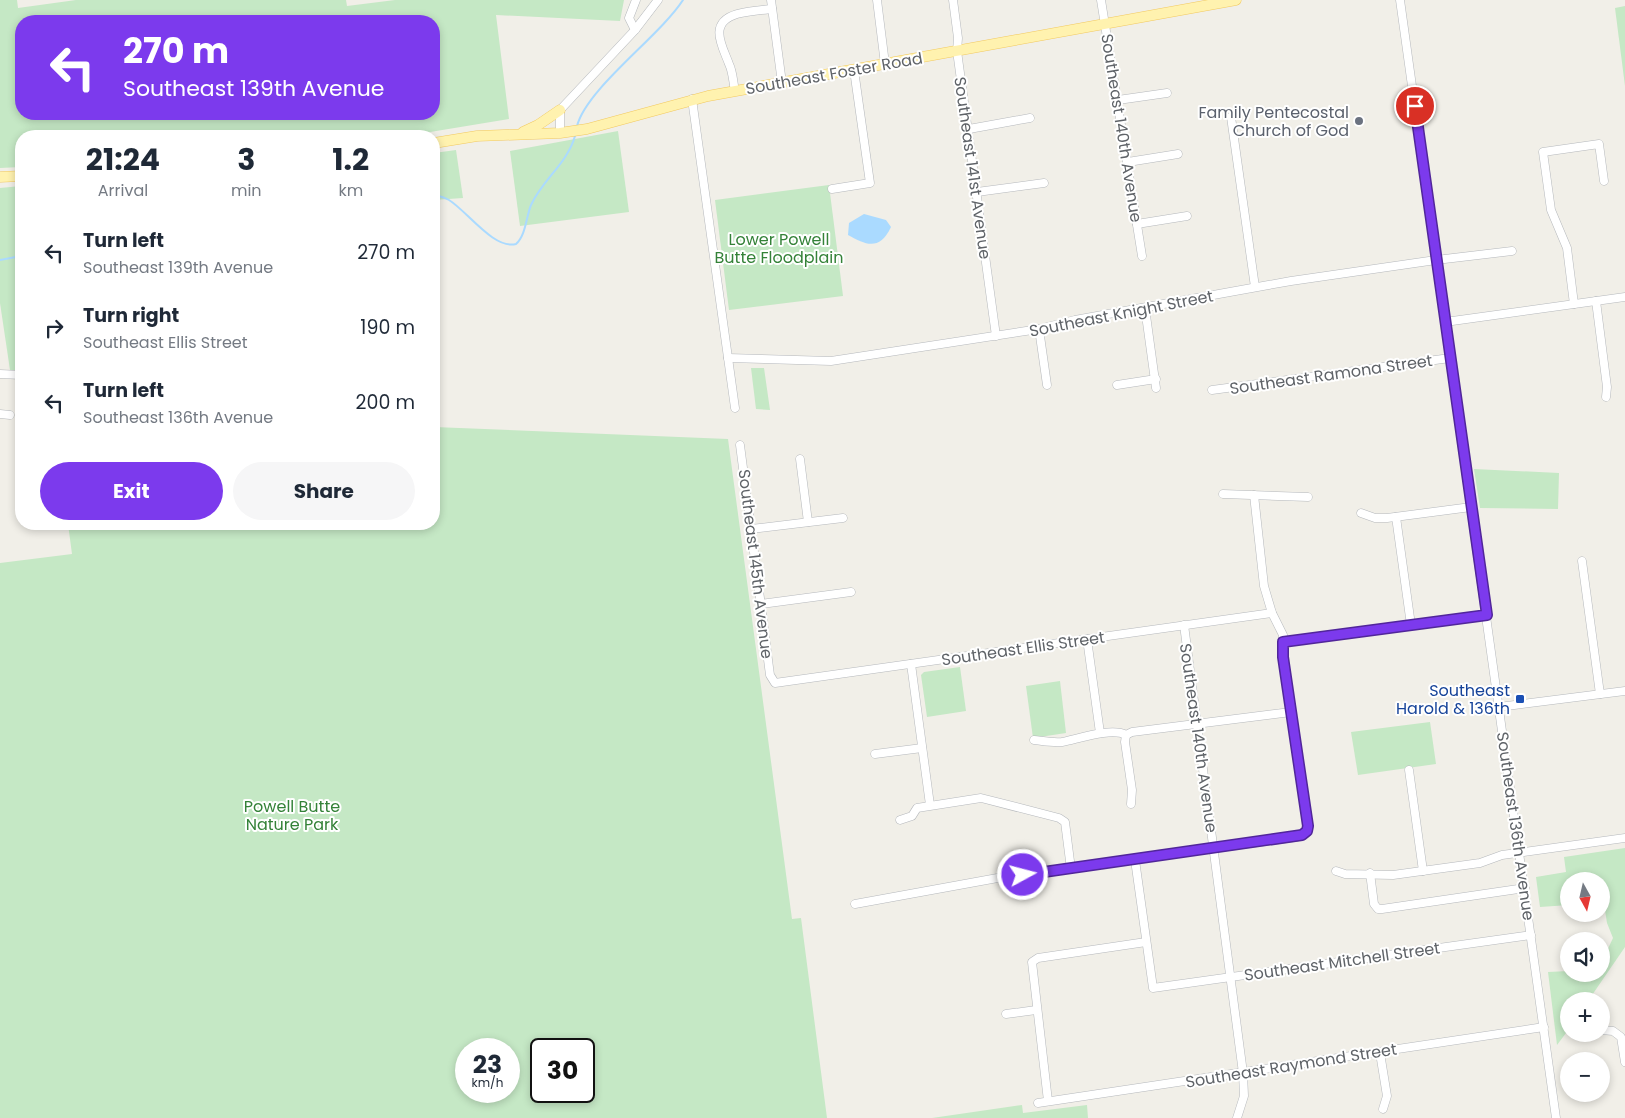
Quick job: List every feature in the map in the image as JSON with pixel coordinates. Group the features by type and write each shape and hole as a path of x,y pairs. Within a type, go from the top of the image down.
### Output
{"main road":[{"name":"Southeast Foster Road","path":"440,143 477,136 563,132 598,127 692,99 1106,24 1186,4 1236,0"},
{"path":"518,134 538,125 560,110"},
{"path":"0,177 15,176"}],"street":[{"path":"635,30 629,18 636,0"},
{"path":"563,132 560,110 635,30 658,0"},
{"path":"771,0 782,83"},
{"path":"876,0 885,64"},
{"name":"Southeast 141st Avenue","path":"953,0 958,38 957,51 996,336"},
{"name":"Southeast 140th Avenue","path":"1101,0 1142,256"},
{"name":"Southeast 136th Avenue","path":"1400,0 1556,1118"},
{"path":"735,91 729,63 720,44 722,26 729,18 736,14 772,9"},
{"path":"832,188 870,183 854,70"},
{"path":"1118,100 1167,92"},
{"path":"692,99 735,408"},
{"path":"1231,117 1255,287"},
{"path":"969,129 1030,118"},
{"path":"1574,304 1567,248 1551,210 1543,152 1599,144 1604,181"},
{"path":"1128,162 1178,154"},
{"path":"977,192 1044,183"},
{"path":"1137,224 1187,216"},
{"name":"Southeast Knight Street","path":"728,358 831,361 1039,329 1075,320 1255,287 1436,260 1512,251"},
{"path":"1445,322 1625,297"},
{"path":"1596,301 1607,387 1606,397"},
{"path":"1145,308 1156,388"},
{"path":"1039,329 1047,385"},
{"name":"Southeast Ramona Street","path":"1212,390 1450,358"},
{"path":"0,374 15,374"},
{"path":"1117,385 1156,379"},
{"path":"0,414 10,415"},
{"name":"Southeast 145th Avenue","path":"740,445 770,675 773,682"},
{"path":"800,459 808,522"},
{"path":"1223,494 1308,497"},
{"path":"856,904 1003,877 1215,849 1300,836 1306,833 1308,826 1282,653 1282,632 1272,613 1264,586 1254,495"},
{"path":"1361,513 1379,518 1472,507"},
{"path":"1396,517 1411,625"},
{"path":"751,529 843,518"},
{"path":"1582,561 1600,694"},
{"path":"761,604 852,592"},
{"name":"Southeast Ellis Street","path":"773,682 1272,613"},
{"path":"1283,642 1487,615"},
{"name":"Southeast 140th Avenue","path":"1184,625 1243,1073 1244,1096 1237,1118"},
{"path":"1087,639 1100,733"},
{"path":"911,664 930,805"},
{"path":"1499,707 1625,691"},
{"path":"1034,740 1060,742 1100,733 1118,732 1126,735 1132,732 1291,712"},
{"path":"1126,735 1125,742 1132,790 1131,804"},
{"path":"875,754 922,748"},
{"path":"1409,770 1423,871"},
{"path":"900,820 912,816 917,808 988,799 1059,818 1065,822 1071,869"},
{"path":"1336,871 1354,874 1393,875 1480,863 1502,855 1520,852 1625,838"},
{"path":"1048,1101 1031,968 1032,960 1146,942 1135,860"},
{"path":"1370,873 1374,904 1378,909 1525,888"},
{"name":"Southeast Mitchell Street","path":"1146,942 1153,988 1531,935"},
{"path":"1006,1014 1036,1010"},
{"name":"Southeast Raymond Street","path":"1038,1103 1544,1027"},
{"path":"1610,1031 1621,1037 1625,1062"},
{"path":"1380,1053 1387,1096 1383,1109"}],"green space":[{"path":"0,0 17,0 18,8 76,0 346,0 347,6 395,0 624,0 620,21 496,15 509,119 440,130 15,130 15,167 0,168"},
{"path":"1625,6 1625,86 1615,8"},
{"path":"618,131 629,212 520,226 510,151"},
{"path":"456,150 463,198 440,200 440,152"},
{"name":"Lower Powell Butte Floodplain","path":"829,185 843,296 729,310 715,200"},
{"path":"15,187 15,370 10,370 0,303 0,188"},
{"path":"751,368 764,368 770,410 756,409"},
{"name":"Powell Butte Nature Park","path":"440,427 728,439 792,919 801,918 827,1118 0,1118 0,563 72,554 69,530 440,530"},
{"path":"1474,469 1559,473 1558,509 1480,508"},
{"path":"960,667 966,711 927,717 921,675 924,672"},
{"path":"1060,681 1066,733 1033,738 1026,686"},
{"path":"1430,722 1436,764 1358,775 1351,732"},
{"path":"1625,848 1625,947 1610,969 1610,944 1613,938 1607,922 1610,922 1610,872 1566,872 1564,857"},
{"path":"1560,873 1560,906 1540,907 1536,877"},
{"path":"1560,971 1560,982 1601,982 1594,992 1560,992 1560,1041 1557,1045 1548,972"},
{"path":"1022,1105 1023,1113 1087,1105 1088,1118 932,1118"}],"water":[{"path":"864,214 886,220 891,227 878,243 861,242 848,235 849,223"}],"waterway":[{"path":"577,126 583,111 594,95 658,30 683,0"},
{"path":"440,196 456,205 490,236 508,244 516,244 524,231 531,205 542,187 561,163 575,136"},
{"path":"0,260 15,257"}],"place":[{"name":"Family Pentecostal Church of God","path":"1359,121"},
{"name":"Southeast Harold & 136th","path":"1520,699"}],"route":[{"path":"1023,875 1302,835 1308,830 1308,826 1282,650 1283,642 1487,615 1415,106"}]}
